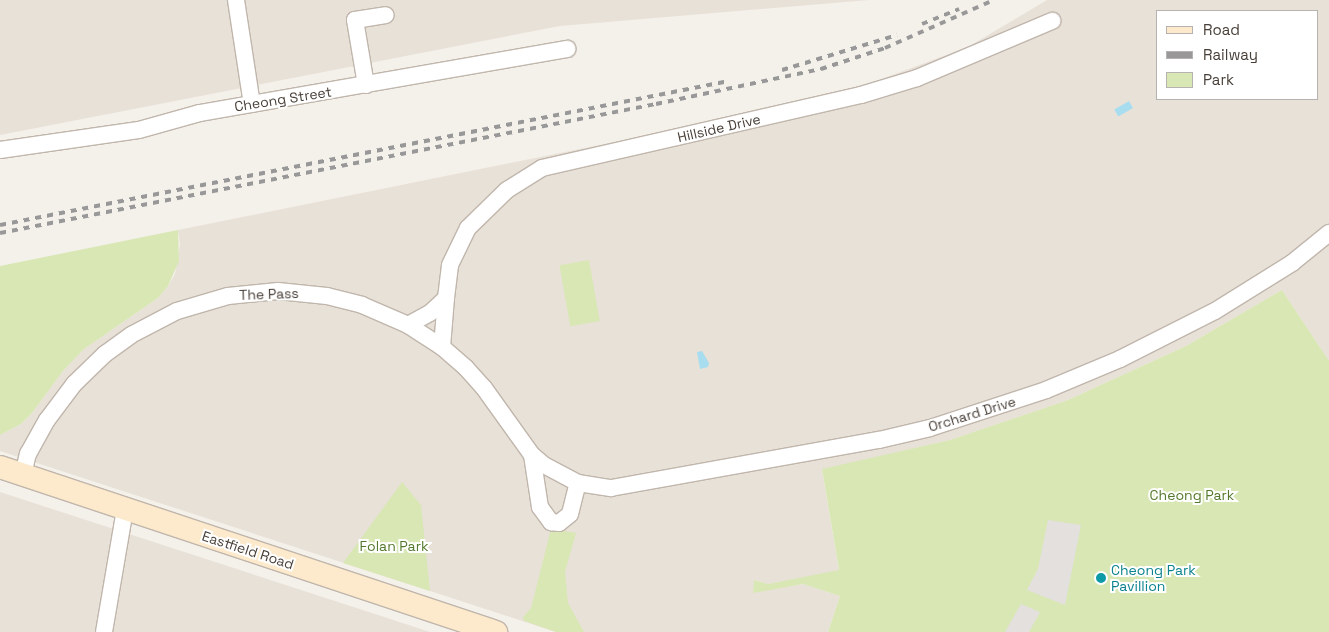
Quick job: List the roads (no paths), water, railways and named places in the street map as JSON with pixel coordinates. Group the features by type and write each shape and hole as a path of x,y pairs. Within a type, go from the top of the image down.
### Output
{"main road":[{"name":"Eastfield Road","path":"0,467 496,632"}],"street":[{"path":"236,0 252,104"},
{"path":"366,85 355,20 386,15"},
{"name":"Hillside Drive","path":"442,347 447,322 446,298 450,265 468,228 507,190 542,168 861,95 917,78 1052,21"},
{"name":"Cheong Street","path":"0,150 139,130 200,113 568,49"},
{"name":"Orchard Drive","path":"578,483 611,488 652,482 879,440 991,409 1102,367 1216,311 1292,263 1329,233"},
{"name":"The Pass","path":"23,475 28,454 38,436 74,384 105,354 131,335 177,311 228,296 287,292 348,300 408,325 442,347 484,388 532,455 557,474 578,483 567,518 559,523 551,522 540,507 532,455"},
{"path":"408,325 430,313 446,298"},
{"path":"104,632 125,509"}],"water":[{"path":"1129,101 1133,108 1118,116 1114,110"},
{"path":"702,351 709,363 708,367 700,369 697,352"}],"railway":[{"path":"0,233 656,104 821,69 885,48 994,0"},
{"path":"922,24 959,9"},
{"path":"782,70 897,35"},
{"path":"0,225 729,81"}],"place":[{"name":"Cheong Park Pavillion","path":"1101,578"}],"park label":[{"name":"Cheong Park","path":"1192,495"},
{"name":"Folan Park","path":"394,546"}]}
